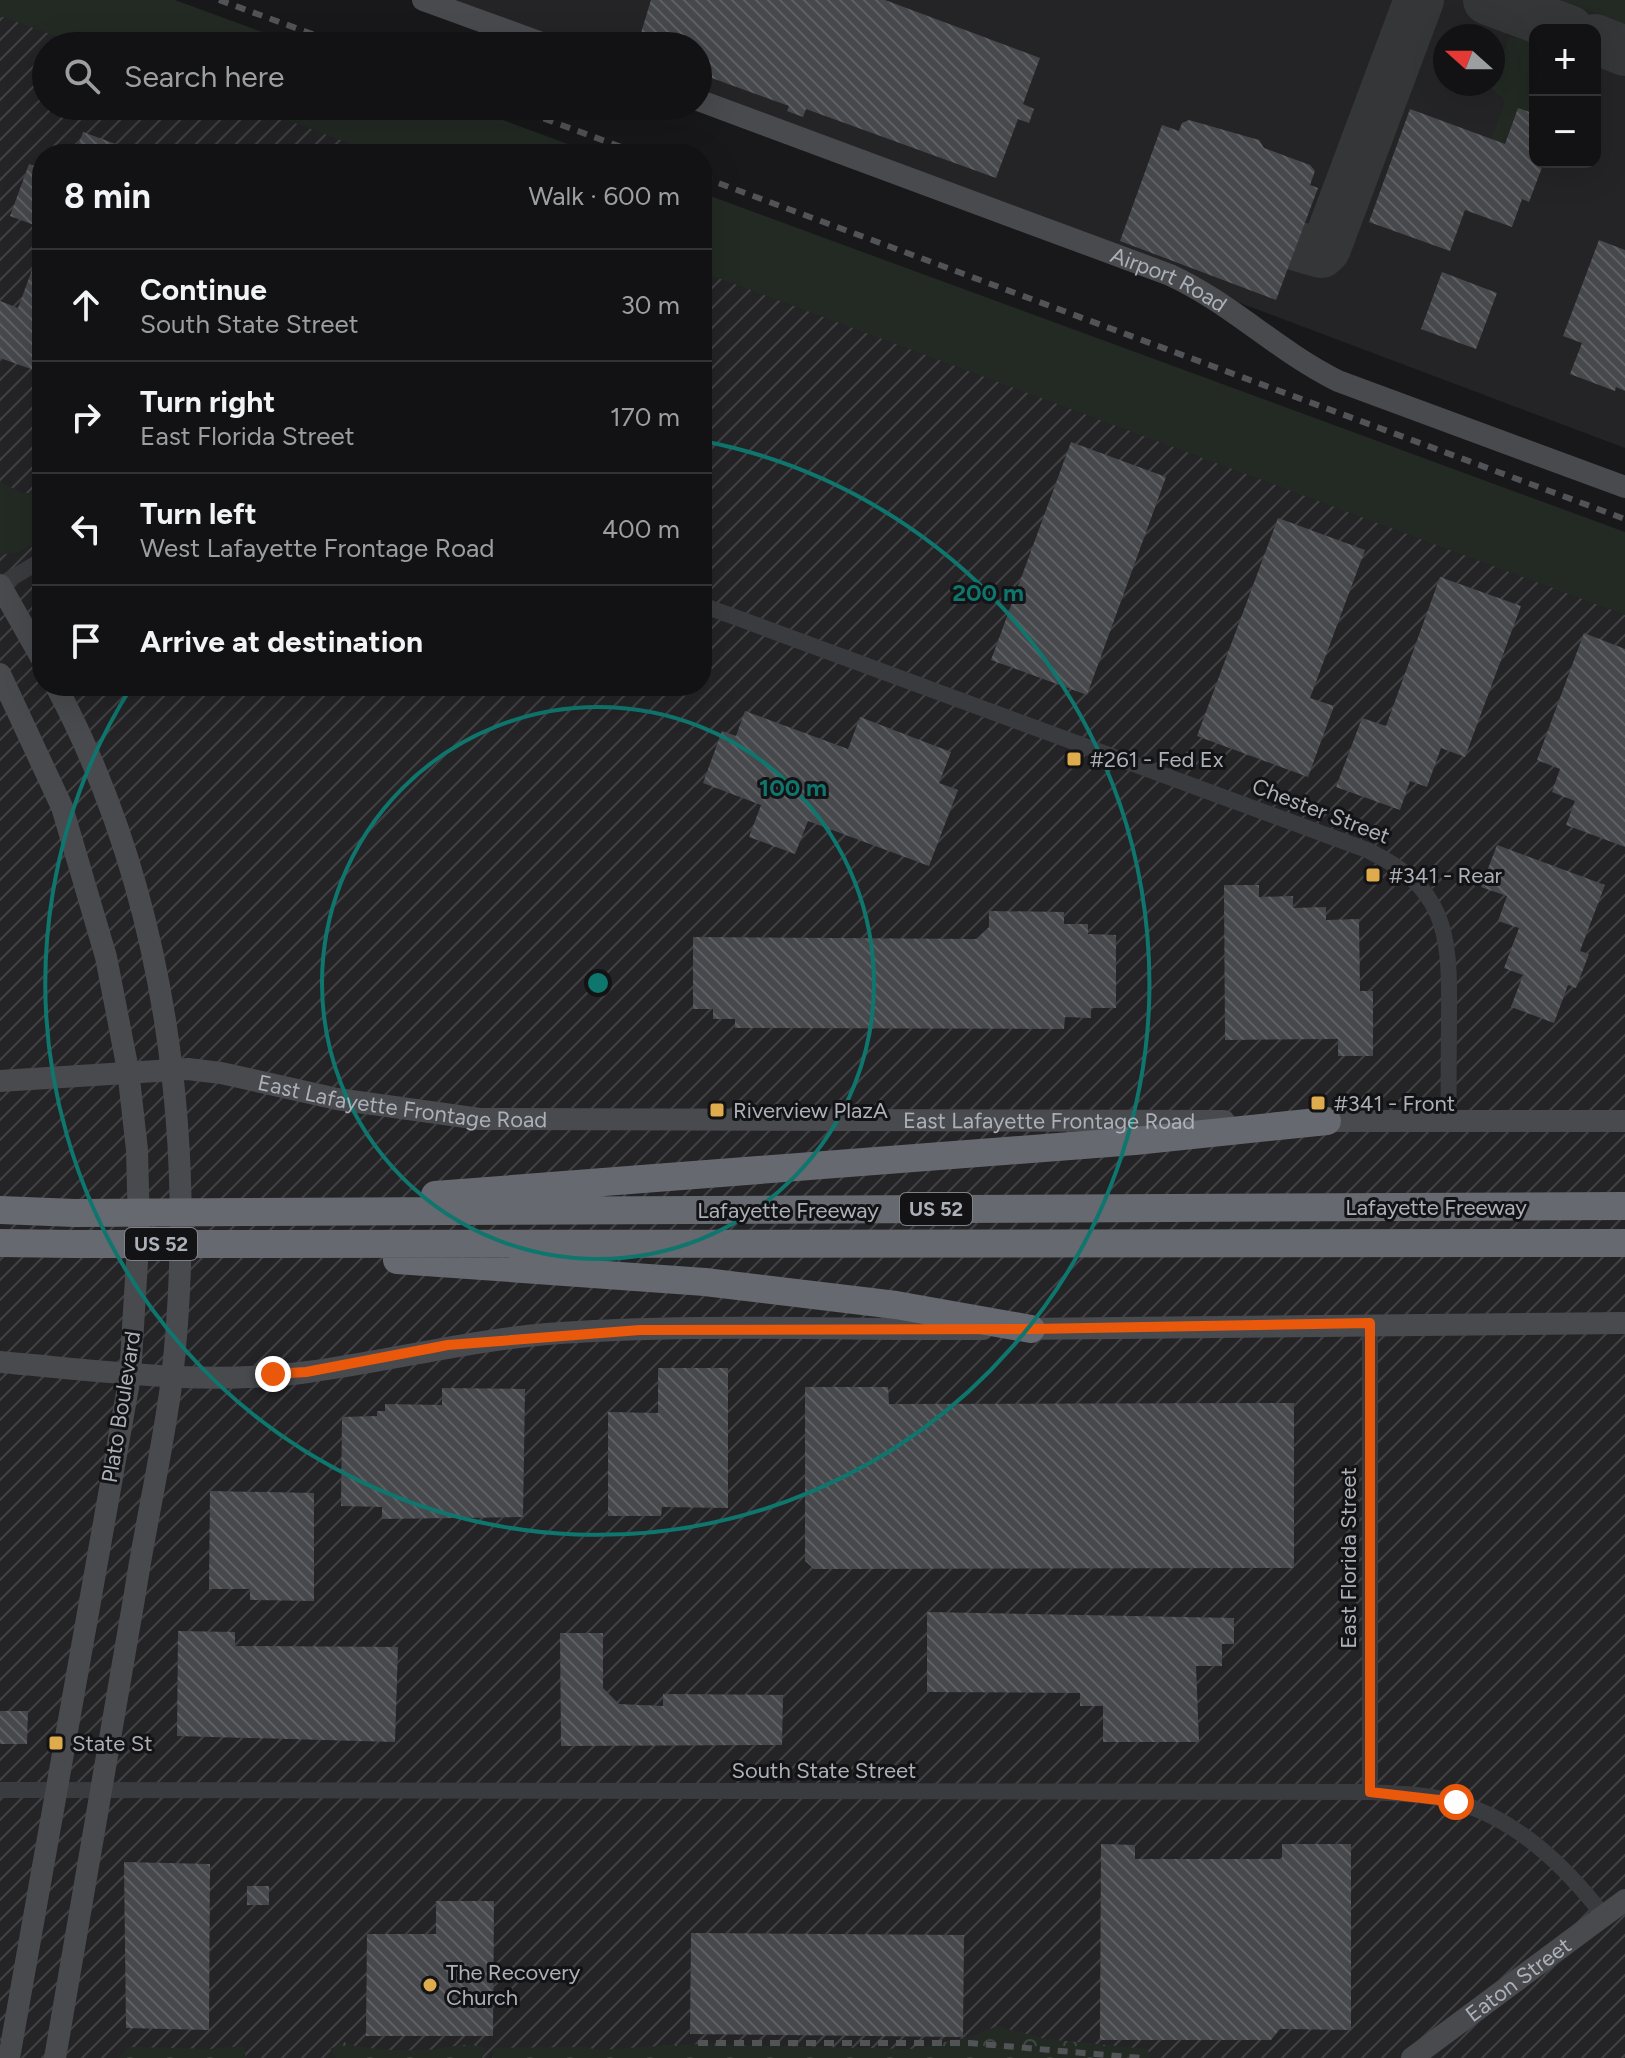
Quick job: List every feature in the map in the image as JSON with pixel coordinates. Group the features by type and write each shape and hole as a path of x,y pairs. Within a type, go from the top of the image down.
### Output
{"highway":[{"path":"258,1212 482,1191 1135,1141 1327,1121"},
{"name":"Lafayette Freeway","path":"0,1210 75,1213 1625,1206"},
{"name":"Lafayette Freeway","path":"0,1243 1625,1243"},
{"path":"259,1244 406,1261 736,1286 896,1305 1031,1329"}],"main road":[{"path":"423,0 511,32"},
{"name":"Airport Road","path":"712,105 1170,275 1208,295 1295,359 1338,381 1625,487"},
{"path":"0,585 32,641"},
{"name":"Plato Boulevard","path":"0,674 37,749 69,829 106,957 128,1070 137,1150 139,1229 130,1376 9,2058"},
{"name":"Plato Boulevard","path":"55,2058 172,1377 182,1193 172,1068 135,888 108,805 60,696"},
{"name":"East Lafayette Frontage Road","path":"0,1081 172,1068 221,1073 337,1099 480,1119 1625,1121"},
{"path":"0,1362 130,1376 172,1377 306,1372 448,1345 545,1334 640,1330 1625,1323"},
{"name":"Eaton Street","path":"1412,2058 1625,1900"}],"street":[{"path":"0,585 32,566"},
{"name":"Chester Street","path":"712,609 1367,850 1404,871 1430,901 1449,948 1449,1121"},
{"name":"East Florida Street","path":"1370,1323 1370,1792"},
{"name":"South State Street","path":"0,1790 1370,1792 1456,1802 1506,1824 1553,1858 1604,1916"}],"shaded area":[{"path":"0,0 150,32 32,32 32,120 424,120 492,144 32,144 32,696 712,696 712,222 1625,544 1625,2058 0,2058"},
{"path":"433,0 1625,0 1625,448 712,104 712,32 519,32"}],"green space":[{"path":"0,0 175,0 262,32 44,32 0,16"},
{"path":"1560,0 1625,0 1625,24"},
{"path":"1509,37 1529,41 1529,112 1518,108 1489,187 1471,194 1505,101 1500,96 1505,96 1505,49"},
{"path":"286,120 502,120 568,144 352,144"},
{"path":"712,197 1625,532 1625,615 712,276"},
{"path":"0,482 23,493 32,493 32,545 19,552 0,555"},
{"path":"997,2026 1045,2039 1148,2049 1150,2058 492,2058 494,2048 584,2047 599,2050 690,2044 911,2049 970,2037"},
{"path":"344,2042 395,2050 432,2050 464,2045 486,2049 482,2058 336,2058 330,2049"},
{"path":"134,2047 216,2049 244,2047 246,2058 119,2058 127,2048"}],"building":[{"path":"651,0 885,0 1040,58 1023,104 1034,109 1029,123 1018,119 996,178 806,109 803,117 787,111 789,106 712,78 712,32 641,32"},
{"path":"1518,108 1529,112 1529,168 1542,168 1529,202 1522,199 1512,227 1465,210 1450,251 1369,222 1410,109 1505,144"},
{"path":"1189,120 1259,140 1264,148 1310,165 1315,171 1310,185 1318,188 1276,300 1120,241 1162,125 1179,131 1182,123"},
{"path":"83,132 116,144 79,144"},
{"path":"29,164 32,165 32,224 10,216"},
{"path":"1599,240 1625,250 1625,391 1616,387 1615,391 1570,374 1582,343 1563,336"},
{"path":"32,270 32,369 0,358 0,301 18,308"},
{"path":"1442,272 1497,293 1476,349 1421,329"},
{"path":"1071,442 1166,477 1087,695 991,660"},
{"path":"1278,518 1365,550 1310,698 1334,706 1308,777 1197,736"},
{"path":"1440,577 1521,606 1465,757 1441,748 1427,787 1410,781 1400,810 1336,787 1362,718 1386,726"},
{"path":"1584,633 1625,649 1625,847 1566,825 1575,801 1552,792 1560,769 1537,760"},
{"path":"745,711 848,749 860,717 951,752 939,783 958,790 929,866 808,821 795,854 749,837 761,805 703,783 722,731 736,736"},
{"path":"1497,845 1605,885 1580,951 1589,954 1576,988 1568,985 1554,1023 1511,1007 1523,975 1504,968 1519,928 1498,921 1507,896 1481,887"},
{"path":"1224,885 1259,885 1259,897 1293,896 1293,908 1326,907 1326,920 1359,919 1360,991 1373,991 1373,1056 1338,1056 1338,1039 1225,1040"},
{"path":"989,911 1064,912 1064,924 1088,924 1088,934 1116,935 1116,1008 1091,1008 1091,1018 1065,1017 1064,1029 735,1028 735,1019 713,1019 713,1009 693,1009 693,937 976,939 989,927"},
{"path":"658,1368 728,1368 728,1508 662,1507 661,1516 608,1516 608,1412 658,1413"},
{"path":"805,1387 888,1387 889,1404 1294,1403 1294,1568 814,1569 805,1561"},
{"path":"442,1388 525,1389 523,1517 382,1519 382,1507 341,1506 342,1417 377,1416 377,1411 385,1411 385,1404 442,1405"},
{"path":"210,1491 314,1493 314,1601 250,1600 250,1589 209,1589"},
{"path":"927,1612 1234,1618 1234,1644 1222,1644 1222,1666 1196,1666 1199,1742 1103,1742 1103,1706 1080,1706 1080,1693 927,1692"},
{"path":"178,1631 235,1632 235,1646 398,1647 395,1742 177,1736"},
{"path":"560,1633 603,1633 603,1688 619,1704 663,1706 663,1694 783,1695 782,1745 561,1746"},
{"path":"0,1711 28,1711 27,1744 0,1744"},
{"path":"1101,1844 1135,1845 1135,1859 1282,1859 1282,1844 1351,1844 1351,2030 1280,2029 1271,2040 1100,2040"},
{"path":"124,1862 210,1864 209,2030 126,2028"},
{"path":"247,1886 269,1886 269,1905 247,1905"},
{"name":"The Recovery Church","path":"436,1901 494,1901 493,2036 366,2036 367,1934 436,1934"},
{"path":"691,1933 964,1935 963,2037 690,2034"}],"taxiway":[{"path":"1296,246 1321,253 1326,248 1419,0"},
{"path":"1488,0 1553,24"},
{"path":"1601,41 1625,51"}],"railway":[{"path":"219,0 307,32"},
{"path":"548,120 613,144"},
{"path":"712,181 1625,519"},
{"path":"698,2043 970,2043 1141,2058"}],"place":[{"name":"#261 - Fed Ex","path":"1074,759"},
{"name":"#341 - Rear","path":"1373,875"},
{"name":"#341 - Front","path":"1318,1103"},
{"name":"Riverview PlazA","path":"717,1110"},
{"name":"State St","path":"56,1743"},
{"name":"The Recovery Church","path":"430,1985"}],"route":[{"path":"273,1374 306,1372 448,1345 545,1334 640,1330 1031,1329 1370,1323 1370,1792 1456,1802"}]}
